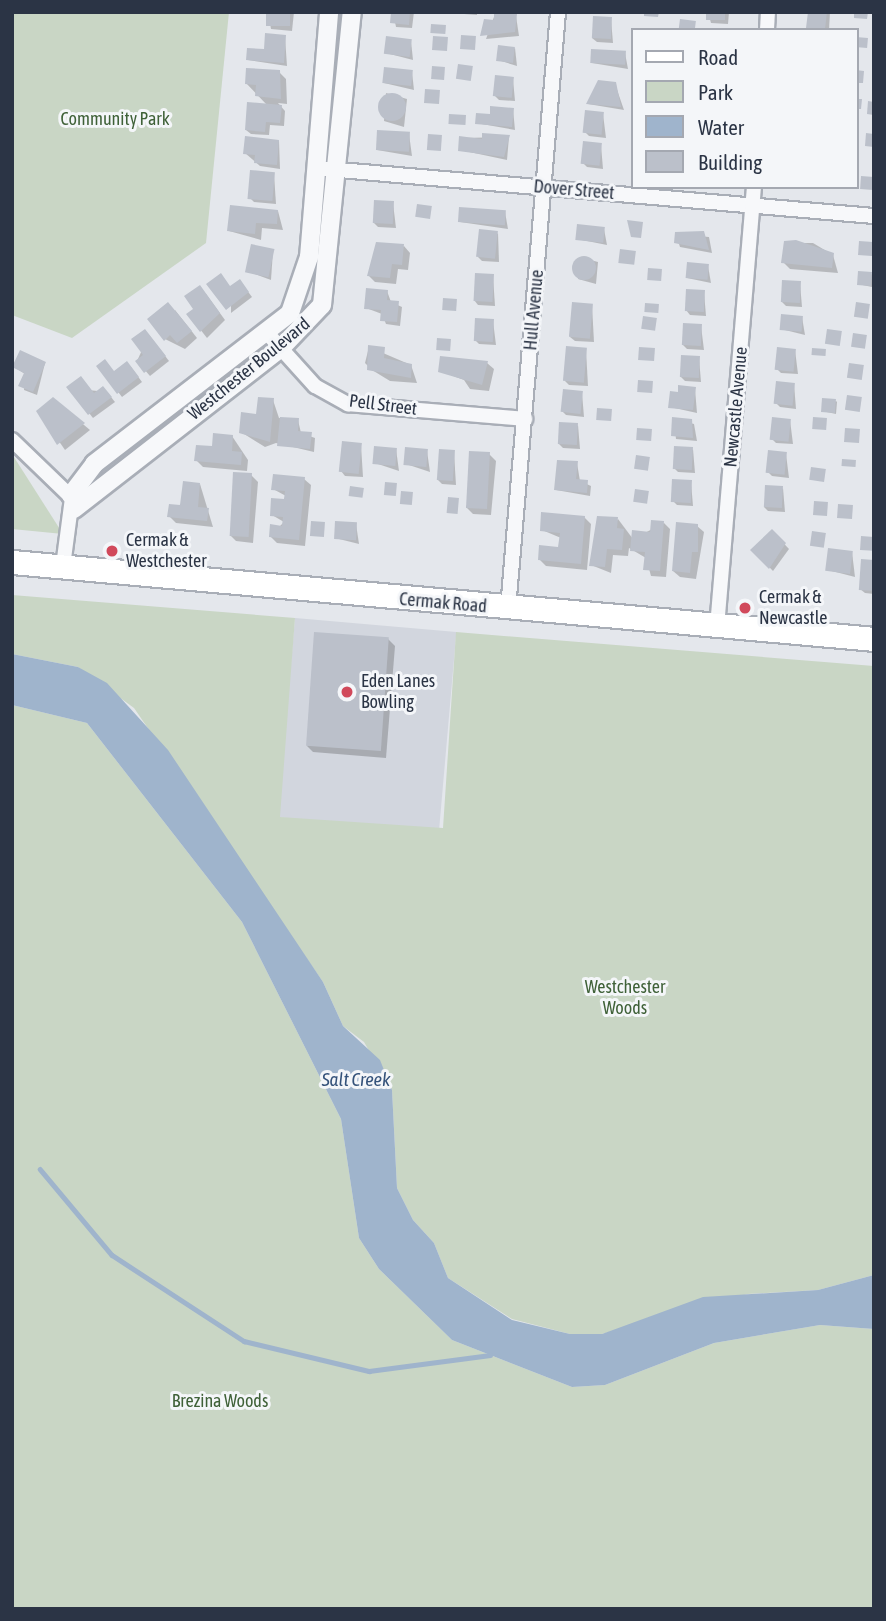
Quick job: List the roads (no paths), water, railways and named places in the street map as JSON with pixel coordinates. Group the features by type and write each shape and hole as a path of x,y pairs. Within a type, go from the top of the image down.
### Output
{"main road":[{"name":"Cermak Road","path":"12,562 874,639"}],"street":[{"name":"Westchester Boulevard","path":"73,502 94,464 268,334 290,313 306,279 329,12"},
{"name":"Westchester Boulevard","path":"73,502 281,348 309,323 328,287 352,12"},
{"name":"Hull Avenue","path":"508,608 558,12"},
{"name":"Dover Street","path":"316,168 874,216"},
{"name":"Newcastle Avenue","path":"717,627 754,189"},
{"name":"Pell Street","path":"268,334 315,386 348,404 525,419"},
{"path":"12,440 73,502 63,566"}],"water":[{"name":"Salt Creek","path":"12,654 78,667 107,683 168,750 323,982 343,1026 380,1060 392,1090 397,1188 413,1220 434,1243 448,1278 512,1320 570,1334 602,1334 703,1297 818,1290 874,1275 874,1329 820,1325 714,1343 605,1385 572,1387 452,1340 379,1269 359,1238 341,1119 242,922 87,723 12,705"}],"waterway":[{"path":"40,1169 112,1255 244,1341 369,1371 490,1355"}],"place":[{"name":"Cermak & Westchester","path":"112,551"},
{"name":"Cermak & Newcastle","path":"745,608"},
{"name":"Eden Lanes Bowling","path":"347,692"}],"park label":[{"name":"Community Park","path":"115,119"},
{"name":"Westchester Woods","path":"625,998"},
{"name":"Brezina Woods","path":"220,1401"}]}
